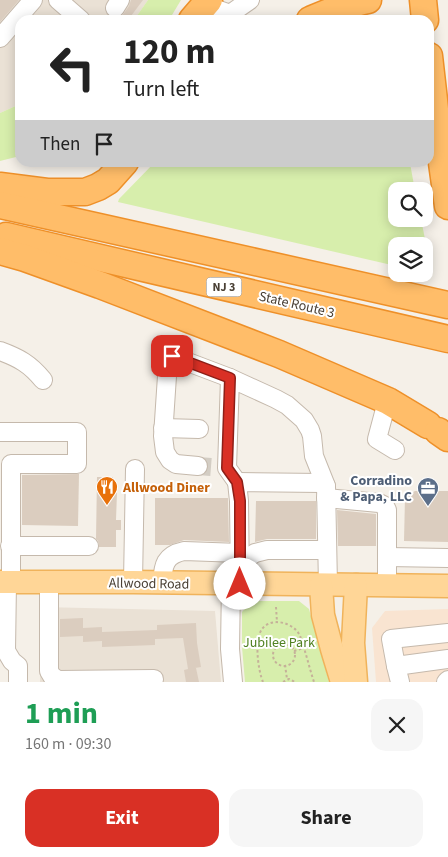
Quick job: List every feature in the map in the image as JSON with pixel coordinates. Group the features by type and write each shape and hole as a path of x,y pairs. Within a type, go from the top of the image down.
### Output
{"highway":[{"path":"322,15 356,2 368,0"},
{"path":"423,0 424,15"},
{"path":"434,100 448,206"},
{"path":"69,192 89,185 105,167"},
{"path":"0,186 47,192 85,192 108,181 122,167"},
{"name":"NJ 3","path":"0,205 448,305"},
{"name":"State Route 3","path":"0,235 448,339"},
{"path":"0,251 25,258 280,354 384,399 438,432"}],"main road":[{"name":"Allwood Road","path":"6,582 162,583 237,571 324,585 448,586"},
{"path":"324,585 323,615 342,682"},
{"path":"356,585 353,643 356,682"}],"street":[{"path":"20,15 33,0"},
{"path":"58,0 75,15"},
{"path":"202,8 230,14 250,0"},
{"path":"0,38 15,21"},
{"path":"0,351 25,362 43,380"},
{"path":"324,585 327,550 326,492 314,456 312,436 304,420 276,398 172,356 168,361 163,432 165,452 170,460 184,466 212,467 237,482 322,483 326,492"},
{"path":"212,467 230,378"},
{"path":"384,399 385,410 377,439 395,450"},
{"path":"163,432 199,429"},
{"path":"0,432 77,432 77,464 6,464 10,546 6,582 6,651 12,661 18,666 18,682"},
{"path":"132,582 135,469"},
{"path":"233,682 230,649 237,571 240,501 237,482"},
{"path":"326,492 386,506 388,510 388,585"},
{"path":"10,546 89,546"},
{"path":"237,571 256,553 267,550 327,550"},
{"path":"162,583 163,566 169,557 184,551 237,571"},
{"path":"388,552 448,558"},
{"path":"49,582 49,671 52,676 58,680 154,679"},
{"path":"448,633 391,638 398,674 448,659"}],"path":[{"path":"276,607 277,622"},
{"path":"263,682 258,661 258,639 262,628 277,622 284,622 292,626 299,633 314,682"},
{"path":"283,644 289,646 294,651 293,661 285,665 275,660 273,653 276,647 283,644"},
{"path":"294,651 304,648"},
{"path":"285,665 287,679"},
{"path":"282,682 287,679 295,682"}],"shaded area":[{"path":"0,0 148,0 138,15 15,15 15,106 0,113"},
{"path":"42,607 215,611 221,682 40,682"},
{"path":"448,609 448,682 376,682 372,628 385,611"}],"green space":[{"path":"148,0 181,0 172,15 138,15"},
{"path":"15,106 15,157 0,161 0,113"},
{"path":"150,167 411,167 413,182 388,182 388,227 423,227 425,237 388,237 388,264 118,202"},
{"name":"Jubilee Park","path":"257,601 299,601 309,609 329,682 245,682 242,612 248,605"}],"building":[{"path":"0,0 19,0 0,22"},
{"path":"131,0 143,0 132,15 123,15"},
{"path":"79,474 78,526 22,525 22,475"},
{"name":"Allwood Diner","path":"97,477 113,477 112,493 117,493 116,520 121,520 121,530 116,530 116,547 99,547 96,539"},
{"path":"415,491 448,491 448,542 404,541 405,497"},
{"path":"155,498 228,498 229,542 184,540 170,545 155,545"},
{"path":"256,501 316,501 316,539 267,539 255,542"},
{"path":"337,510 376,514 376,546 338,546"},
{"path":"83,618 83,628 102,627 102,632 157,630 157,625 196,623 201,667 195,668 199,682 186,682 184,670 188,669 183,638 155,639 155,645 102,647 102,641 83,642 83,636 60,637 60,619"}],"tunnel":[{"path":"198,466 211,467"}],"place":[{"name":"Allwood Diner","path":"107,506"},
{"name":"Corradino & Papa, LLC","path":"428,507"}],"route":[{"path":"172,356 230,378 227,468 237,482 240,501 240,584"}]}
